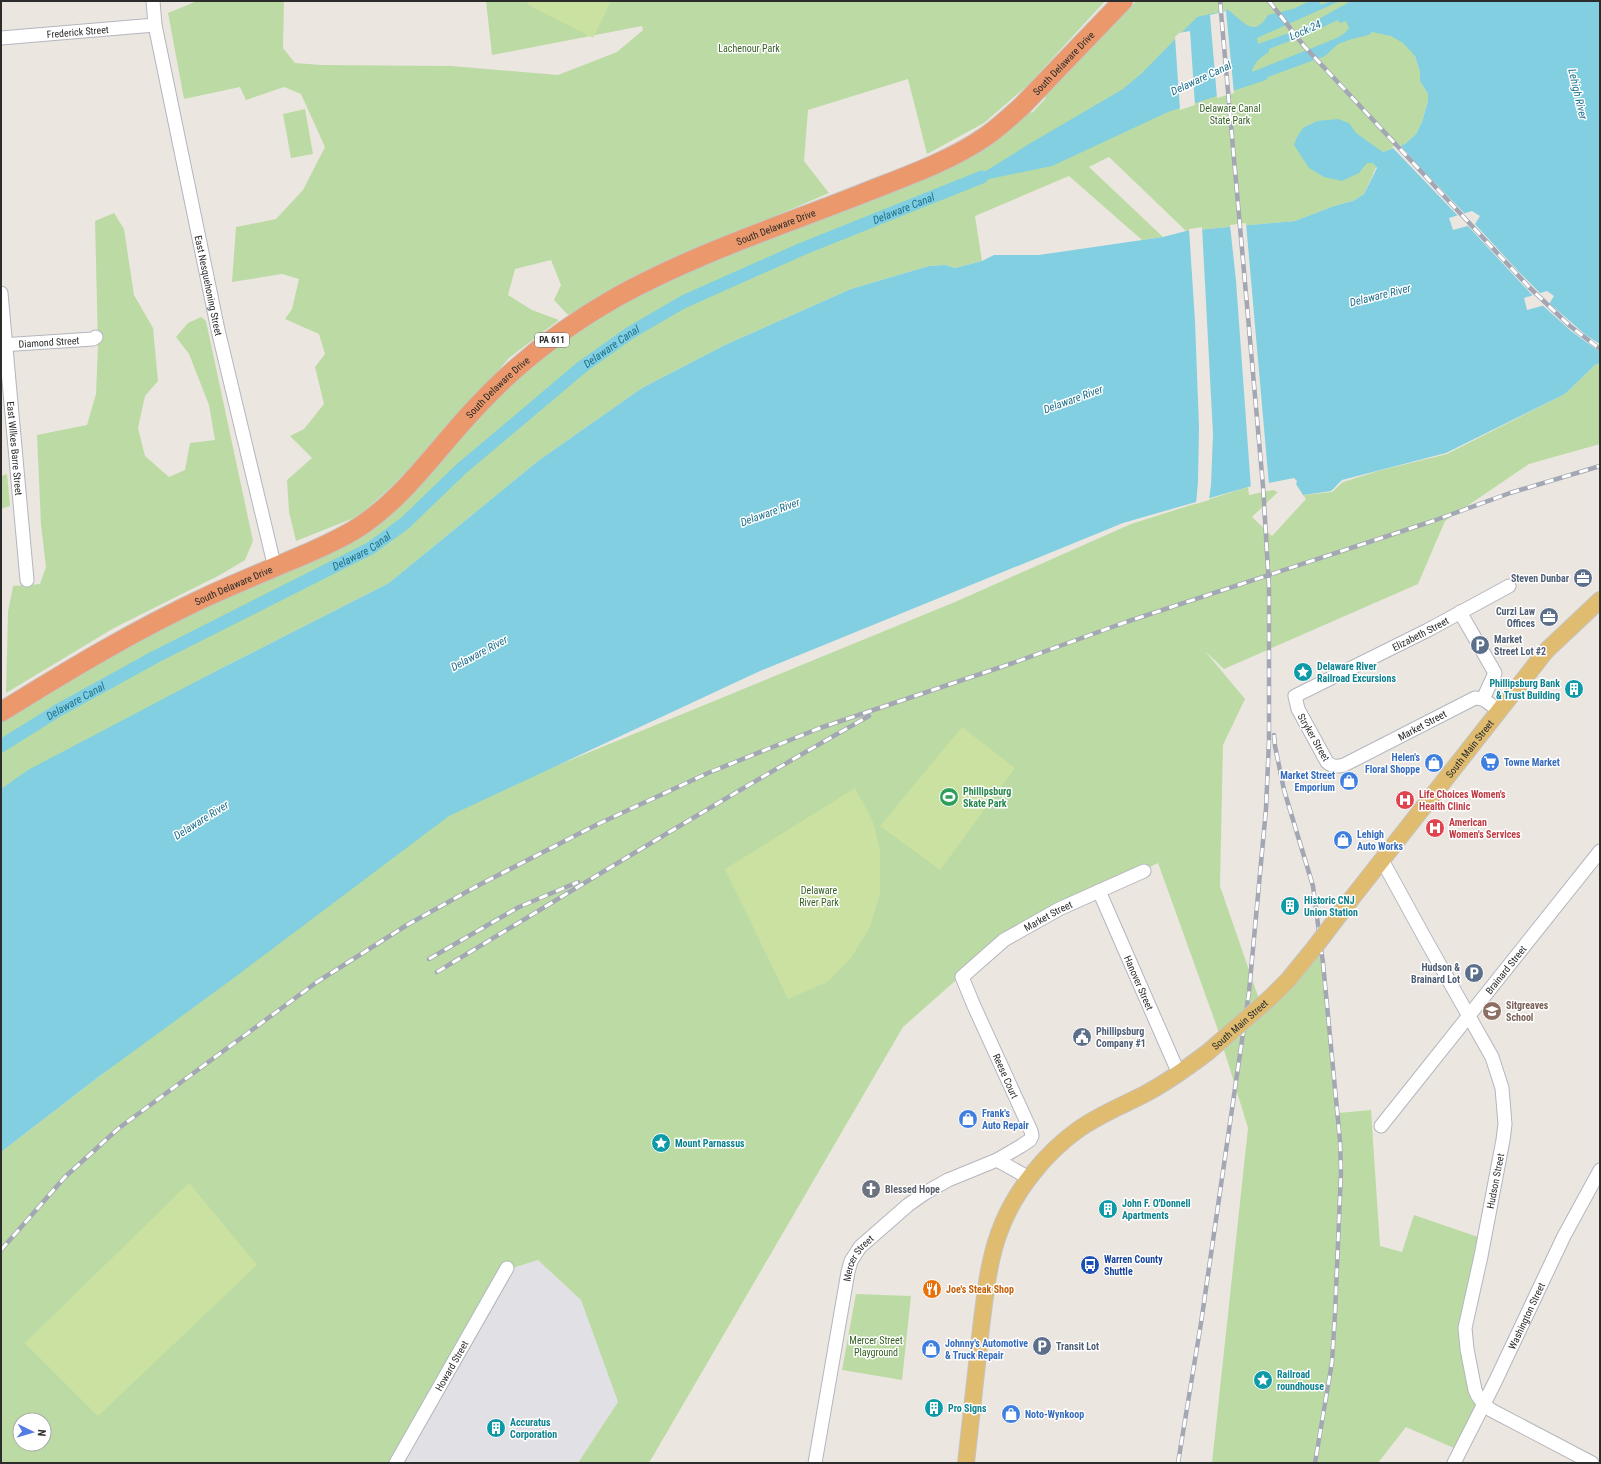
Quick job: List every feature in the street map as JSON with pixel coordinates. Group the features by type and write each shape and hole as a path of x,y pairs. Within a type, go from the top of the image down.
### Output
{"highway":[{"name":"South Delaware Drive","path":"1,712 57,678 165,617 211,595 343,537 361,526 405,489 461,423 495,388 548,343 615,298 730,244 931,165 969,147 986,136 1022,106 1123,1"}],"main road":[{"name":"South Main Street","path":"966,1463 986,1293 993,1257 999,1233 1011,1206 1029,1178 1064,1141 1080,1128 1179,1074 1208,1052 1270,998 1288,980 1546,651 1600,600"}],"street":[{"name":"East Nesquehoning Street","path":"153,1 155,25 218,330 274,568"},
{"name":"Frederick Street","path":"1,38 155,25"},
{"name":"East Wilkes Barre Street","path":"1,293 4,345 28,580"},
{"name":"Diamond Street","path":"4,345 93,340 96,337"},
{"name":"Elizabeth Street","path":"1295,696 1428,630 1509,586"},
{"name":"Elizabeth Street","path":"1460,612 1495,672 1482,698"},
{"name":"Stryker Street","path":"1295,696 1298,709 1327,762 1330,765 1337,767 1344,765"},
{"name":"Market Street","path":"1344,765 1475,698 1482,698"},
{"path":"1482,698 1500,711"},
{"name":"Brainard Street","path":"1381,1126 1600,851"},
{"name":"Hudson Street","path":"1382,860 1492,1057 1498,1073 1504,1105 1505,1124 1503,1140 1481,1256 1465,1328 1474,1390 1477,1396 1491,1410 1592,1463"},
{"name":"Market Street","path":"962,977 1004,940 1060,909 1144,871"},
{"name":"Hanover Street","path":"1099,892 1179,1074"},
{"name":"Reese Court","path":"962,977 1032,1136 1030,1140 997,1160"},
{"path":"997,1160 1029,1178"},
{"name":"Mercer Street","path":"815,1463 848,1272 856,1251 925,1192 948,1180 997,1160"},
{"name":"Washington Street","path":"1454,1463 1484,1404 1564,1236 1600,1170"},
{"name":"Howard Street","path":"396,1463 507,1268"}],"shaded area":[{"path":"538,1260 581,1300 618,1402 578,1463 389,1463 497,1273"}],"green space":[{"name":"Lachenour Park","path":"197,1 284,1 283,48 295,63 322,65 451,66 558,75 617,52 643,30 642,26 492,55 486,1 1105,1 1030,83 984,123 927,154 908,79 808,110 804,161 829,193 678,258 568,315 554,300 561,285 551,260 515,269 508,295 532,310 559,320 509,358 447,430 392,486 359,516 296,541 289,512 287,480 312,458 290,436 304,429 324,404 315,367 325,354 319,334 285,319 292,309 299,279 282,274 232,282 236,227 276,219 303,190 325,147 301,94 284,87 246,100 240,87 184,99 168,13"},
{"path":"528,1 611,1 593,38 527,4"},
{"name":"Delaware Canal State Park","path":"1136,1 1382,1 1415,56 1420,72 1420,81 1428,94 1428,101 1422,122 1416,134 1405,144 1383,152 1364,194 1353,201 1334,206 1295,221 1186,231 1109,157 1089,167 1163,237 1142,240 1069,176 975,216 982,261 955,268 945,265 929,266 851,289 725,345 642,388 538,461 389,583 218,670 1,789 1,722 46,694 166,627 230,595 330,552 372,529 400,507 491,404 531,368 573,335 608,312 672,278 1029,111 1032,113 1046,98 1043,95"},
{"path":"305,109 313,154 291,158 283,114"},
{"path":"114,213 124,229 134,295 153,328 158,381 145,396 138,428 145,456 169,477 185,470 190,443 215,440 209,405 189,354 176,337 188,323 201,317 206,321 253,541 245,560 220,575 114,628 6,693 8,612 13,586 40,584 46,567 41,525 37,435 87,425 96,394 98,345 95,221"},
{"name":"Delaware River Park","path":"1600,363 1600,444 1529,464 1445,521 1418,584 1224,669 1205,651 1245,699 1223,745 1220,886 1261,1005 1320,945 1338,1113 1371,1110 1380,1246 1402,1252 1414,1215 1484,1239 1466,1325 1486,1404 1463,1452 1406,1427 1378,1463 1212,1463 1248,1128 1217,1027 1158,863 997,944 903,1027 649,1463 578,1463 618,1402 581,1300 538,1260 497,1273 389,1463 1,1463 1,1152 101,1075 395,832 955,602 1131,524 1248,487 1249,495 1273,490 1278,492 1252,517 1272,536 1306,499 1303,495 1332,492 1343,482 1378,471 1447,454 1565,394 1595,365"},
{"path":"7,474 10,506 1,509 1,476"},
{"name":"Phillipsburg Skate Park","path":"962,727 1015,768 940,870 880,826"},
{"name":"Delaware River Park","path":"855,788 873,822 880,850 880,893 870,927 851,958 827,982 788,999 725,869"},
{"path":"189,1183 257,1265 98,1416 25,1343"},
{"name":"Mercer Street Playground","path":"856,1294 911,1296 902,1380 842,1370"}],"water":[{"path":"1310,1 1319,1 1321,5 1330,1 1340,1 1257,38 1258,44 1303,28 1351,1 1600,1 1600,363 1595,365 1565,394 1446,453 1342,480 1331,491 1303,495 1296,484 1297,481 1294,478 1248,487 1123,523 760,671 449,816 223,986 101,1075 1,1152 1,789 28,770 218,670 389,583 538,461 642,388 725,345 851,289 929,266 945,265 955,268 982,261 994,255 1039,255 1163,237 1186,231 1295,221 1334,206 1353,201 1364,194 1377,168 1373,163 1367,163 1359,173 1342,181 1324,177 1309,168 1294,145 1303,128 1317,121 1338,119 1349,123 1356,133 1383,152 1405,144 1416,134 1422,122 1428,101 1428,94 1420,81 1420,72 1415,56 1403,43 1391,36 1372,32 1369,35 1338,44 1325,56 1268,77 1266,80 1168,112 1052,166 965,184 1029,144 1123,89 1142,73 1197,17 1228,10 1243,23 1253,27 1258,26 1263,22 1268,15 1293,9","holes":["1338,20 1340,23 1346,21 1349,28 1345,33 1337,38 1252,72 1256,63 1260,58 1269,52 1269,49 1306,35","1472,211 1480,216 1475,224 1453,230 1449,218","1547,291 1554,296 1549,304 1527,310 1524,298"]}],"pier":[{"path":"1226,11 1234,93 1217,98 1210,15"},
{"path":"1190,31 1195,105 1180,110 1175,37 1179,33"},
{"path":"1399,144 1466,215 1459,217 1392,147"},
{"path":"1473,222 1542,295 1534,297 1466,224"},
{"path":"1246,223 1269,485 1251,489 1236,281 1230,225"},
{"path":"1202,227 1213,434 1209,500 1196,504 1199,427 1195,321 1189,229"},
{"path":"1548,302 1587,336 1600,344 1600,352 1571,331 1541,304"}],"waterway":[{"name":"Delaware Canal","path":"1,746 57,711 155,657 371,548 405,523 461,469 582,367 630,333 683,302 802,249 982,177"}],"railway":[{"path":"1178,1463 1201,1323 1249,992 1266,809 1269,740 1269,587 1263,486 1220,1"},
{"path":"1269,1 1304,46 1529,287 1570,326 1600,349"},
{"path":"1,1250 65,1177 119,1128 317,982 407,925 479,885 596,825 708,773 820,728 1013,663 1126,622 1433,521 1510,493 1600,466"},
{"path":"437,972 706,810 869,716"},
{"path":"1274,735 1284,790 1313,886 1323,963 1340,1141 1341,1173 1332,1362 1315,1463"},
{"path":"429,959 519,907 578,882"}],"place":[{"name":"Steven Dunbar","path":"1583,578"},
{"name":"Curzi Law Offices","path":"1549,617"},
{"name":"Market Street Lot #2","path":"1480,645"},
{"name":"Delaware River Railroad Excursions","path":"1303,672"},
{"name":"Phillipsburg Bank & Trust Building","path":"1574,689"},
{"name":"Towne Market","path":"1490,762"},
{"name":"Helen's Floral Shoppe","path":"1434,763"},
{"name":"Market Street Emporium","path":"1349,781"},
{"name":"Phillipsburg Skate Park","path":"949,797"},
{"name":"Life Choices Women's Health Clinic","path":"1405,800"},
{"name":"American Women's Services","path":"1435,828"},
{"name":"Lehigh Auto Works","path":"1343,840"},
{"name":"Historic CNJ Union Station","path":"1290,906"},
{"name":"Hudson & Brainard Lot","path":"1474,973"},
{"name":"Sitgreaves School","path":"1492,1011"},
{"name":"Phillipsburg Company #1","path":"1082,1037"},
{"name":"Frank's Auto Repair","path":"968,1119"},
{"name":"Mount Parnassus","path":"661,1143"},
{"name":"Blessed Hope","path":"871,1189"},
{"name":"John F. O'Donnell Apartments","path":"1108,1209"},
{"name":"Warren County Shuttle","path":"1090,1265"},
{"name":"Joe's Steak Shop","path":"932,1289"},
{"name":"Transit Lot","path":"1042,1346"},
{"name":"Johnny's Automotive & Truck Repair","path":"931,1349"},
{"name":"Railroad roundhouse","path":"1263,1380"},
{"name":"Pro Signs","path":"934,1408"},
{"name":"Noto-Wynkoop","path":"1011,1414"},
{"name":"Accuratus Corporation","path":"496,1428"}],"water label":[{"name":"Lock 24","path":"1305,30"},
{"name":"Lehigh River","path":"1578,94"},
{"name":"Delaware River","path":"1380,295"},
{"name":"Delaware River","path":"1073,399"},
{"name":"Delaware River","path":"770,512"},
{"name":"Delaware River","path":"479,653"},
{"name":"Delaware River","path":"201,820"}]}
